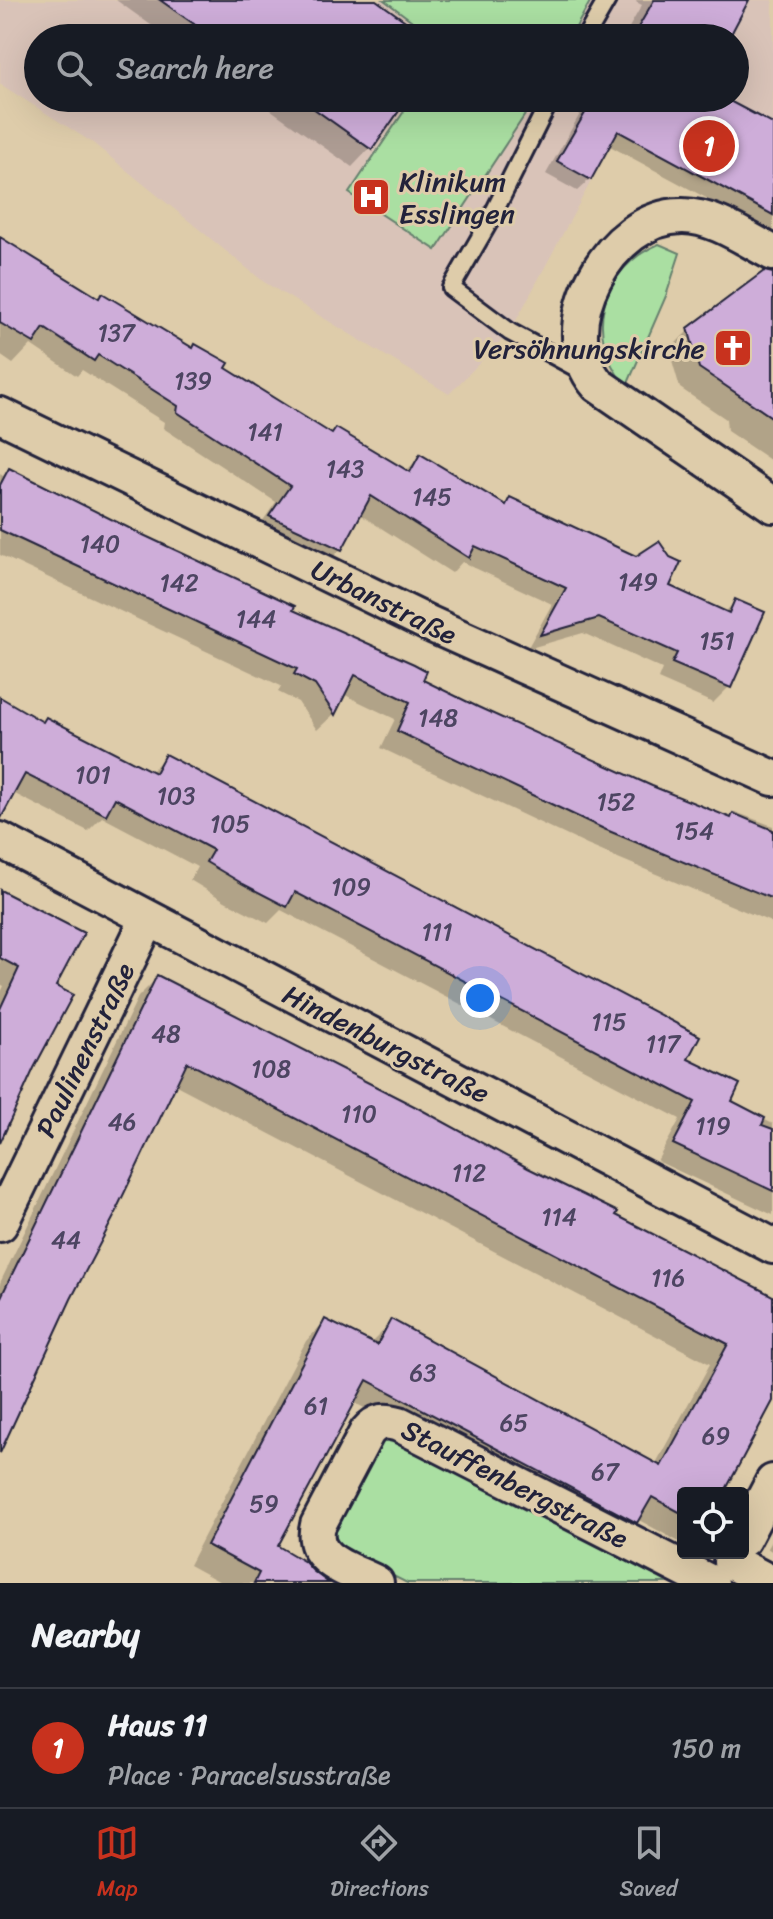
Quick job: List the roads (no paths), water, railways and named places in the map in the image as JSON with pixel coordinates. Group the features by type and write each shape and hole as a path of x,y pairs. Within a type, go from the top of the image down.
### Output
{"street":[{"path":"773,253 698,218 670,217 643,227 630,235 603,264 582,306 579,340 587,374 598,385 773,505"},
{"name":"Urbanstraße","path":"0,415 430,624 773,778"},
{"name":"Hindenburgstraße","path":"0,840 773,1246"},
{"name":"Paulinenstraße","path":"0,1224 148,919"},
{"name":"Stauffenbergstraße","path":"376,1583 327,1558 319,1551 316,1535 318,1525 367,1432 373,1424 382,1421 399,1424 728,1564"},
{"path":"771,1583 728,1564 773,1482"}],"lane":[{"path":"593,24 607,0"},
{"path":"544,112 489,222 451,288 510,332 587,374"}],"place":[{"name":"Haus 11","path":"709,146"},
{"name":"Klinikum Esslingen","path":"371,197"},
{"name":"Versöhnungskirche","path":"733,348"}]}
